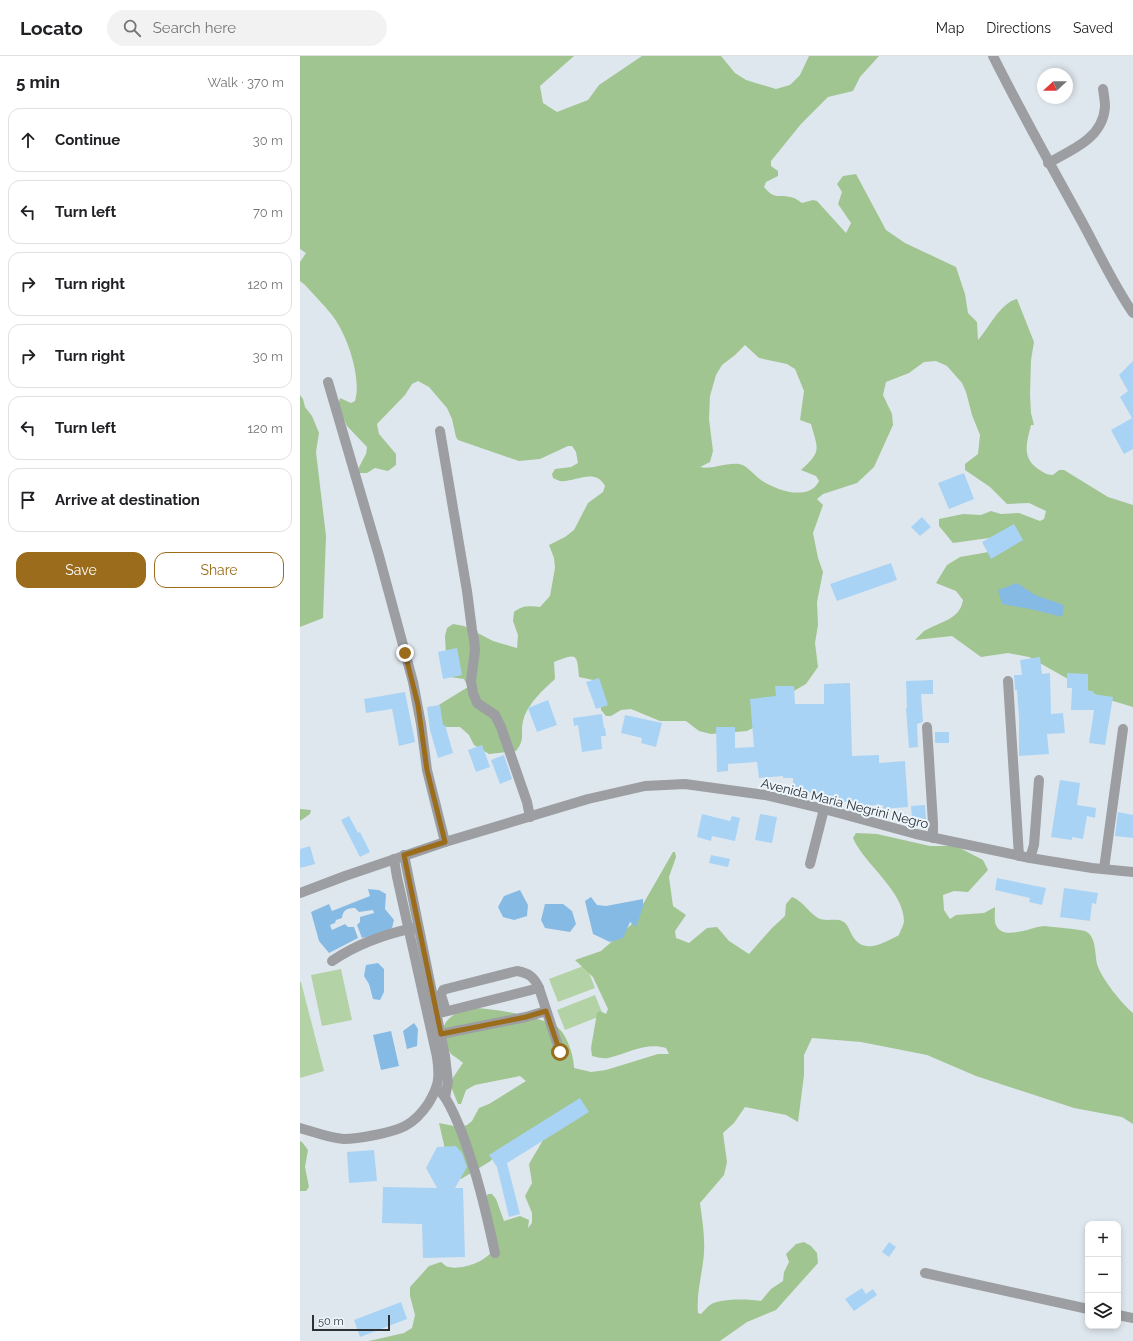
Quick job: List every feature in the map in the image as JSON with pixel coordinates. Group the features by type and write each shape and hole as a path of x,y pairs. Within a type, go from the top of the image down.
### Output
{"street":[{"path":"993,56 1048,163 1097,250 1110,277 1133,313"},
{"path":"1048,163 1083,143 1095,134 1102,122 1105,107 1103,89"},
{"path":"328,382 379,556 413,682 421,724 427,770 445,842"},
{"path":"440,430 474,639 475,650 471,681 472,687 477,704 495,715 501,727 527,802 530,817"},
{"path":"1008,681 1019,856"},
{"path":"927,727 933,838"},
{"path":"1104,869 1123,729"},
{"path":"1030,858 1034,845 1039,780"},
{"name":"Avenida Maria Negrini Negro","path":"300,893 399,857 530,817 644,786 685,784 765,795 933,838 1019,856 1133,872"},
{"path":"810,864 824,809"},
{"path":"300,1128 330,1137 344,1139 360,1138 393,1131 415,1120 437,1088 439,1072 437,1057 427,1016 413,928 399,857"},
{"path":"332,961 349,950 369,941 413,928"},
{"path":"413,928 442,1012"},
{"path":"445,1097 448,1082 446,1056 441,1034 441,995 443,990 517,972 525,972 530,974 534,978 538,988 560,1052"},
{"path":"427,1016 538,988"},
{"path":"441,1034 526,1017 546,1011"},
{"path":"437,1088 445,1097 458,1122 472,1161 480,1188 495,1253"},
{"path":"925,1274 1085,1307"},
{"path":"1121,1316 1133,1318"}],"green space":[{"path":"300,56 574,56 540,86 543,103 557,112 588,100 599,85 642,56 721,56 735,73 746,80 776,89 790,85 800,75 809,56 879,56 860,77 853,91 828,97 801,124 771,161 771,166 778,171 778,176 766,182 764,187 771,194 776,196 792,197 802,203 813,200 817,201 846,233 851,223 838,204 842,192 837,184 843,176 856,174 886,230 905,243 956,267 965,294 968,313 977,322 978,340 1000,310 1011,301 1017,299 1034,342 1031,360 1030,394 1031,413 1034,425 1031,425 1027,443 1027,454 1029,459 1038,469 1045,473 1053,475 1059,470 1064,470 1108,497 1133,505 1133,707 1100,697 1029,657 1008,653 981,657 952,636 915,640 924,631 948,620 958,612 961,607 963,600 956,591 936,583 947,565 960,557 994,551 996,537 953,543 939,526 939,519 963,514 981,515 991,511 1001,514 1019,513 1040,521 1044,519 1046,511 1029,503 1007,504 990,487 965,470 965,464 978,454 980,435 962,383 947,366 936,361 924,362 909,373 886,382 883,395 892,414 893,425 874,467 857,483 823,494 817,499 823,505 813,533 818,558 823,572 817,602 818,625 815,643 818,667 806,684 785,696 765,722 747,731 711,734 699,731 686,721 660,721 631,709 621,710 611,716 606,716 601,710 600,691 597,683 593,680 579,677 576,659 571,656 554,662 555,679 531,703 522,725 521,743 516,751 489,754 474,745 469,735 460,727 445,727 436,724 437,706 468,687 464,679 450,677 447,674 445,636 447,628 453,624 464,626 493,641 517,648 518,635 513,621 514,612 523,607 540,607 550,596 555,568 554,558 549,545 565,537 574,530 588,503 603,492 605,486 601,480 596,477 584,477 566,481 560,481 553,478 552,474 555,469 571,467 578,463 576,452 572,446 568,446 540,459 519,461 458,440 447,408 429,387 418,381 412,384 405,395 377,424 379,434 396,454 396,465 388,471 375,468 367,473 359,473 358,469 366,454 367,447 347,426 338,405 340,398 351,403 355,401 357,391 352,356 338,323 300,281 300,262 306,253 300,249","holes":["745,345 759,358 787,364 795,369 804,391 800,420 811,424 816,450 808,464 801,470 816,476 819,481 808,491 800,493 792,492 767,484 748,468 739,464 729,464 709,468 700,467 710,462 713,451 709,419 710,396 716,375 722,365"]},
{"path":"300,395 303,399 305,407 312,416 319,433 316,452 326,536 323,618 300,627"},
{"path":"300,809 311,810 310,814 300,821"},
{"path":"856,833 877,834 930,846 956,846 983,860 988,870 968,892 954,891 943,895 944,910 950,919 956,915 984,913 995,907 996,925 1000,930 1005,932 1019,932 1045,926 1082,930 1089,933 1093,941 1099,970 1118,997 1133,1013 1133,1124 1122,1117 1074,1108 976,1076 927,1055 861,1042 812,1038 804,1055 804,1075 798,1122 786,1115 745,1107 734,1123 723,1133 727,1162 724,1175 700,1203 704,1246 698,1297 698,1313 701,1314 710,1305 720,1301 761,1301 771,1289 783,1281 784,1272 789,1262 786,1254 796,1244 804,1242 811,1246 817,1253 818,1263 776,1310 747,1322 720,1341 369,1341 404,1333 412,1328 415,1315 410,1296 410,1287 429,1266 441,1262 448,1267 454,1268 466,1266 479,1262 489,1255 492,1251 484,1201 488,1194 492,1194 496,1199 504,1221 520,1216 529,1220 528,1228 532,1223 532,1213 525,1196 532,1183 529,1164 546,1135 528,1131 489,1162 461,1179 458,1178 445,1149 439,1123 459,1127 467,1125 472,1121 479,1108 489,1104 526,1081 520,1076 475,1085 466,1090 461,1104 458,1104 450,1084 463,1063 451,1054 445,1043 443,1031 444,1025 447,1021 456,1013 475,1008 514,1013 551,1023 561,1030 567,1040 573,1058 574,1068 591,1072 606,1070 658,1054 669,1054 666,1048 651,1046 608,1058 592,1056 591,1048 597,1013 600,1011 606,1014 608,1009 593,977 575,960 601,951 631,925 673,852 675,852 676,857 669,877 673,906 686,915 675,931 676,938 689,943 707,928 717,927 729,941 749,954 785,916 786,904 792,897 799,901 818,918 824,920 839,920 844,922 856,940 861,944 873,946 886,942 899,935 904,923 902,910 898,899 891,888 858,848 853,838"},
{"path":"586,965 595,988 558,1002 549,979"},
{"path":"341,969 352,1020 322,1026 311,975"},
{"path":"300,982 324,1071 300,1078"},
{"path":"595,995 603,1015 565,1030 557,1010"},
{"path":"300,1141 308,1150 305,1167 309,1187 306,1191 300,1191"}],"water":[{"path":"1017,583 1035,595 1064,605 1062,617 1002,604 998,590"},
{"path":"368,889 379,890 386,894 385,909 394,920 392,928 386,932 362,938 357,925 360,922 360,917 374,913 373,910 359,912 355,908 350,908 344,911 342,918 336,920 335,923 330,925 332,930 345,924 348,927 354,927 358,938 329,953 319,941 311,912 329,904 332,911 370,896"},
{"path":"520,890 528,905 527,916 514,920 503,917 498,907 504,896"},
{"path":"591,897 597,905 606,906 643,899 643,907 636,927 630,922 623,938 610,942 593,934 585,901"},
{"path":"545,904 563,904 572,911 576,924 570,932 545,928 541,920"},
{"path":"378,963 384,969 384,992 380,1000 373,999 369,984 364,976 366,965"},
{"path":"414,1023 418,1029 417,1046 407,1049 403,1031"},
{"path":"391,1031 399,1066 381,1070 373,1035"}],"building":[{"path":"1133,361 1133,449 1124,454 1111,430 1132,418 1120,397 1128,391 1119,375"},
{"path":"964,473 974,499 949,509 938,483"},
{"path":"922,517 931,527 920,536 911,527"},
{"path":"1014,524 1023,540 991,559 982,542"},
{"path":"891,563 897,580 837,601 830,584"},
{"path":"457,648 462,675 443,679 438,652"},
{"path":"1040,657 1042,674 1050,673 1051,714 1063,713 1065,733 1047,734 1049,754 1019,756 1019,717 1017,690 1015,690 1014,675 1022,675 1020,660"},
{"path":"1067,673 1088,674 1088,691 1093,691 1093,694 1113,697 1105,745 1089,743 1094,710 1071,710 1072,688 1067,688"},
{"path":"599,678 608,705 596,709 586,682"},
{"path":"933,680 933,694 921,694 923,722 917,724 918,747 909,748 906,708 906,681"},
{"path":"850,683 852,756 879,755 879,763 905,761 908,807 883,809 883,805 861,806 804,791 793,792 793,778 783,778 783,776 759,778 757,762 728,764 728,771 717,772 716,727 735,727 735,748 754,747 750,699 776,696 775,686 794,686 795,704 824,704 824,684"},
{"path":"405,692 415,742 399,746 392,709 366,713 364,699"},
{"path":"548,700 557,725 537,732 528,708"},
{"path":"440,705 443,725 445,725 453,753 438,758 430,730 427,707"},
{"path":"602,714 606,736 601,736 602,749 582,752 578,725 574,726 573,718"},
{"path":"625,715 662,723 656,747 641,743 642,738 621,733"},
{"path":"935,732 949,732 949,743 935,743"},
{"path":"482,745 490,767 476,772 468,750"},
{"path":"504,755 512,779 500,784 491,760"},
{"path":"1060,780 1080,783 1077,805 1096,808 1095,818 1087,816 1083,839 1072,837 1072,840 1051,837"},
{"path":"925,805 926,819 912,820 911,806"},
{"path":"1118,812 1133,815 1133,838 1115,836"},
{"path":"702,814 730,821 732,816 740,818 735,841 712,836 711,841 697,837"},
{"path":"760,814 777,817 772,843 755,840"},
{"path":"349,816 358,833 360,832 370,852 360,857 341,820"},
{"path":"310,846 315,864 300,868 300,849"},
{"path":"711,855 730,859 728,867 709,863"},
{"path":"997,878 1046,888 1042,905 1029,902 1030,898 995,890"},
{"path":"1064,888 1098,893 1096,904 1092,903 1090,921 1060,917"},
{"path":"580,1098 589,1112 507,1163 520,1214 509,1217 497,1167 489,1155"},
{"path":"456,1146 462,1153 467,1167 455,1188 463,1188 465,1257 423,1258 422,1224 382,1223 383,1187 437,1188 426,1168 437,1147"},
{"path":"374,1150 377,1181 349,1183 347,1152"},
{"path":"889,1242 896,1247 889,1257 882,1252"},
{"path":"862,1288 866,1294 873,1289 877,1295 854,1311 845,1299"},
{"path":"401,1302 407,1319 360,1337 354,1320"}],"route":[{"path":"405,653 418,705 431,791 445,842 404,855 433,998 438,1013 441,1034 526,1017 546,1011 560,1052"}]}
